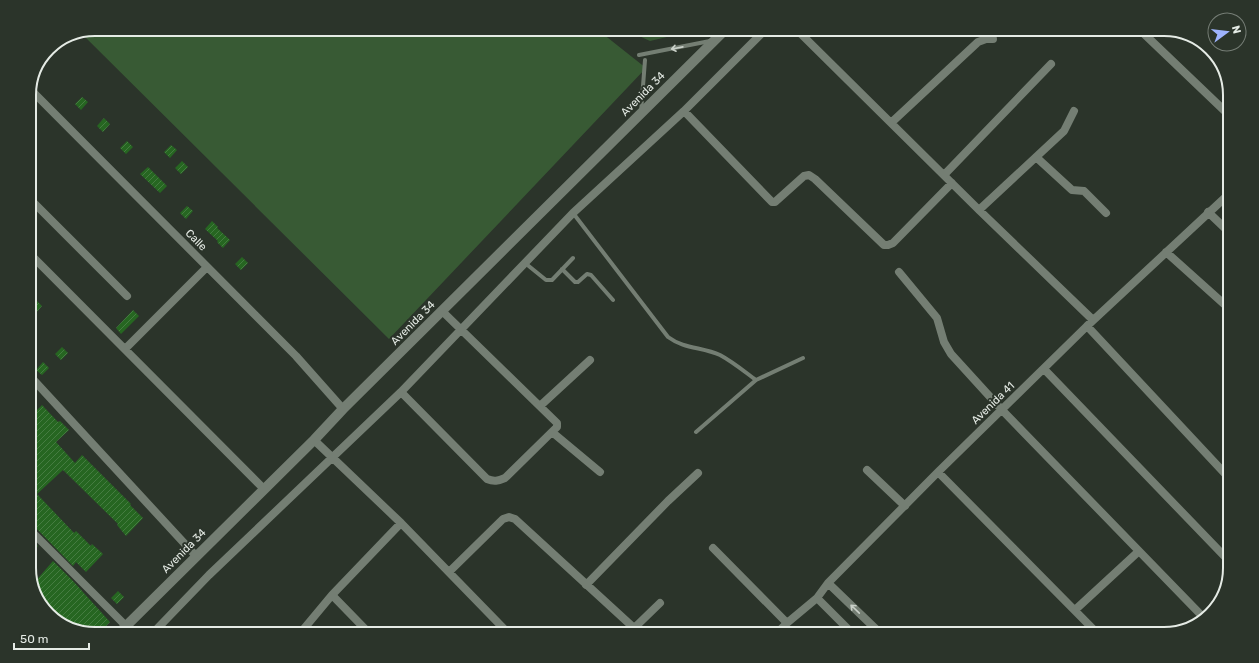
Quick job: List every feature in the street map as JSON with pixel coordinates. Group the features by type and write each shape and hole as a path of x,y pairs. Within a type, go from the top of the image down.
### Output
{"street":[{"name":"Avenida 34","path":"126,626 314,440 342,409 718,36"},
{"path":"159,627 209,575 401,392 573,214 684,111 759,36"},
{"path":"803,36 892,122 1090,323 1223,471"},
{"path":"1146,36 1223,109"},
{"path":"892,122 978,42 993,40"},
{"path":"944,175 1051,64"},
{"name":"Calle","path":"36,95 296,356 342,409"},
{"path":"684,111 772,202 775,202 804,176 808,175 884,245 893,243 952,183"},
{"path":"979,210 1064,131 1074,111"},
{"path":"1036,156 1072,190 1084,190 1106,213"},
{"name":"Avenida 41","path":"783,627 817,598 828,583 938,472 1090,323 1223,199"},
{"path":"36,205 128,296"},
{"path":"1208,212 1223,226"},
{"path":"1166,252 1223,303"},
{"path":"36,260 264,489"},
{"path":"126,349 207,267"},
{"path":"899,272 937,318 944,342 951,354 1002,410 1201,614"},
{"path":"401,392 487,478 491,480 496,481 505,478 557,427 558,424 442,311"},
{"path":"540,406 590,360"},
{"path":"1044,369 1223,555"},
{"path":"36,383 196,556"},
{"path":"552,432 600,472"},
{"path":"314,440 401,523 502,627"},
{"path":"867,470 905,506"},
{"path":"938,472 1091,627"},
{"path":"586,585 698,473"},
{"path":"449,572 503,520 509,517 522,524 586,585 627,627"},
{"path":"305,627 332,596 401,523"},
{"path":"36,535 126,626"},
{"path":"713,548 787,623"},
{"path":"1075,610 1139,551"},
{"path":"828,583 874,627"},
{"path":"332,596 363,627"},
{"path":"817,598 846,627"},
{"path":"635,627 660,603"}],"lane":[{"path":"639,55 714,40"},
{"path":"641,113 645,60"},
{"path":"573,214 668,337 677,344 710,351 721,356 756,380"},
{"path":"525,263 549,281 552,280 574,258"},
{"path":"562,269 575,282 578,282 587,274 591,274 613,300"},
{"path":"696,432 756,380 803,358"}],"green space":[{"path":"95,36 606,36 646,68 389,339 85,37"},
{"path":"639,36 671,36 650,41"}],"building":[{"path":"82,97 88,102 81,110 75,104"},
{"path":"104,118 110,124 103,132 97,126"},
{"path":"127,141 133,147 126,154 120,148"},
{"path":"171,145 177,150 170,158 164,152"},
{"path":"182,161 188,167 181,174 175,168"},
{"path":"148,167 167,186 160,193 140,174"},
{"path":"187,206 193,211 186,219 180,213"},
{"path":"212,221 230,240 223,248 205,229"},
{"path":"242,257 248,263 241,270 235,264"},
{"path":"37,301 42,306 36,313"},
{"path":"133,310 139,316 121,334 116,328"},
{"path":"62,347 68,353 61,360 55,354"},
{"path":"43,362 49,368 42,375 36,370"},
{"path":"42,405 58,422 60,421 69,430 56,442 75,463 82,455 143,518 126,536 117,525 118,524 63,470 37,494 74,533 76,531 91,546 92,544 103,554 86,572 76,562 73,566 36,528 36,409 37,410"},
{"path":"53,561 110,622 105,627 95,627 80,625 62,617 46,601 37,579"},
{"path":"118,591 124,597 117,604 111,598"}]}
